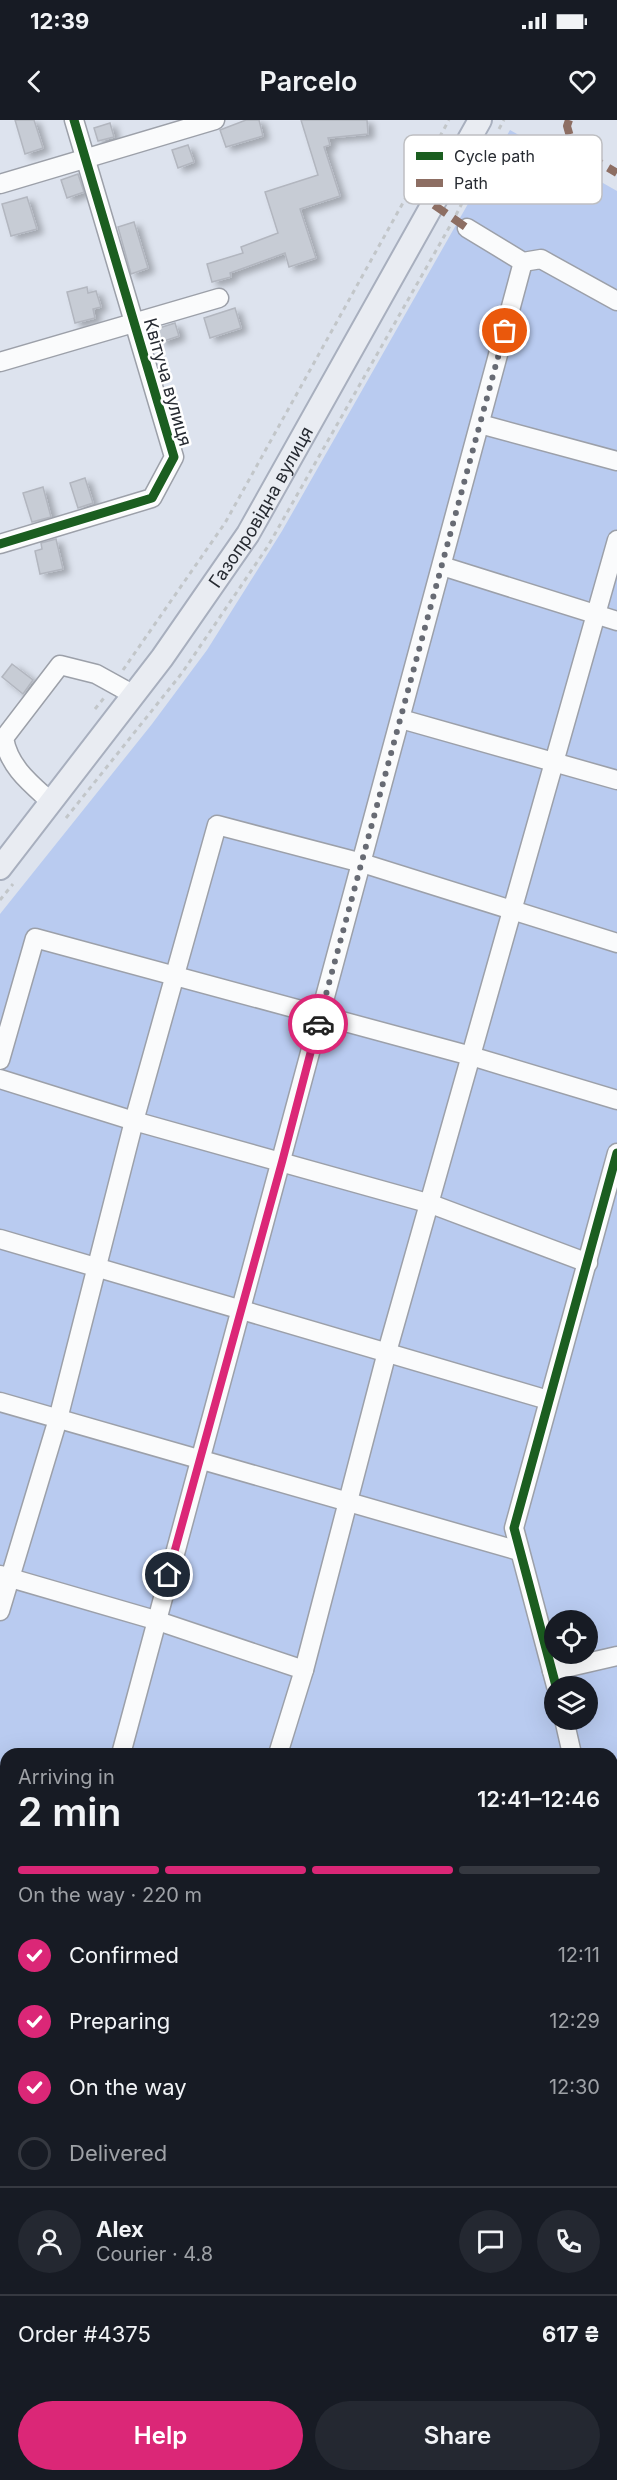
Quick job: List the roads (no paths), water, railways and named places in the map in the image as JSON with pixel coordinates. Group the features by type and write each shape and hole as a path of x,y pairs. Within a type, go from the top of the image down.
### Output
{"main road":[{"name":"Газопровідна вулиця","path":"472,135 480,120"},
{"name":"Газопровідна вулиця","path":"1,866 134,695 248,534 433,204"}],"street":[{"name":"Квітуча вулиця","path":"0,544 152,498 174,456 74,120"},
{"path":"0,184 215,120"},
{"path":"467,228 523,262 540,259 617,301"},
{"path":"123,1748 155,1620 282,1162 523,262"},
{"path":"0,362 219,298"},
{"path":"480,424 617,461"},
{"path":"280,1748 304,1670 387,1352 514,911 617,540"},
{"path":"442,566 617,621"},
{"path":"51,802 18,771 6,753 4,738 60,665 96,674 134,695"},
{"path":"400,719 617,780"},
{"path":"0,1611 5,1576 58,1419 134,1121 217,825 362,863 617,943"},
{"path":"0,1060 35,938 471,1056 617,1100"},
{"path":"0,1079 134,1121 431,1204 588,1263"},
{"path":"553,1676 514,1528 617,1154"},
{"path":"0,1239 548,1400"},
{"path":"0,1402 519,1551"},
{"path":"5,1576 155,1620 304,1670"},
{"path":"562,1676 617,1656"},
{"path":"567,1730 571,1748"}]}
